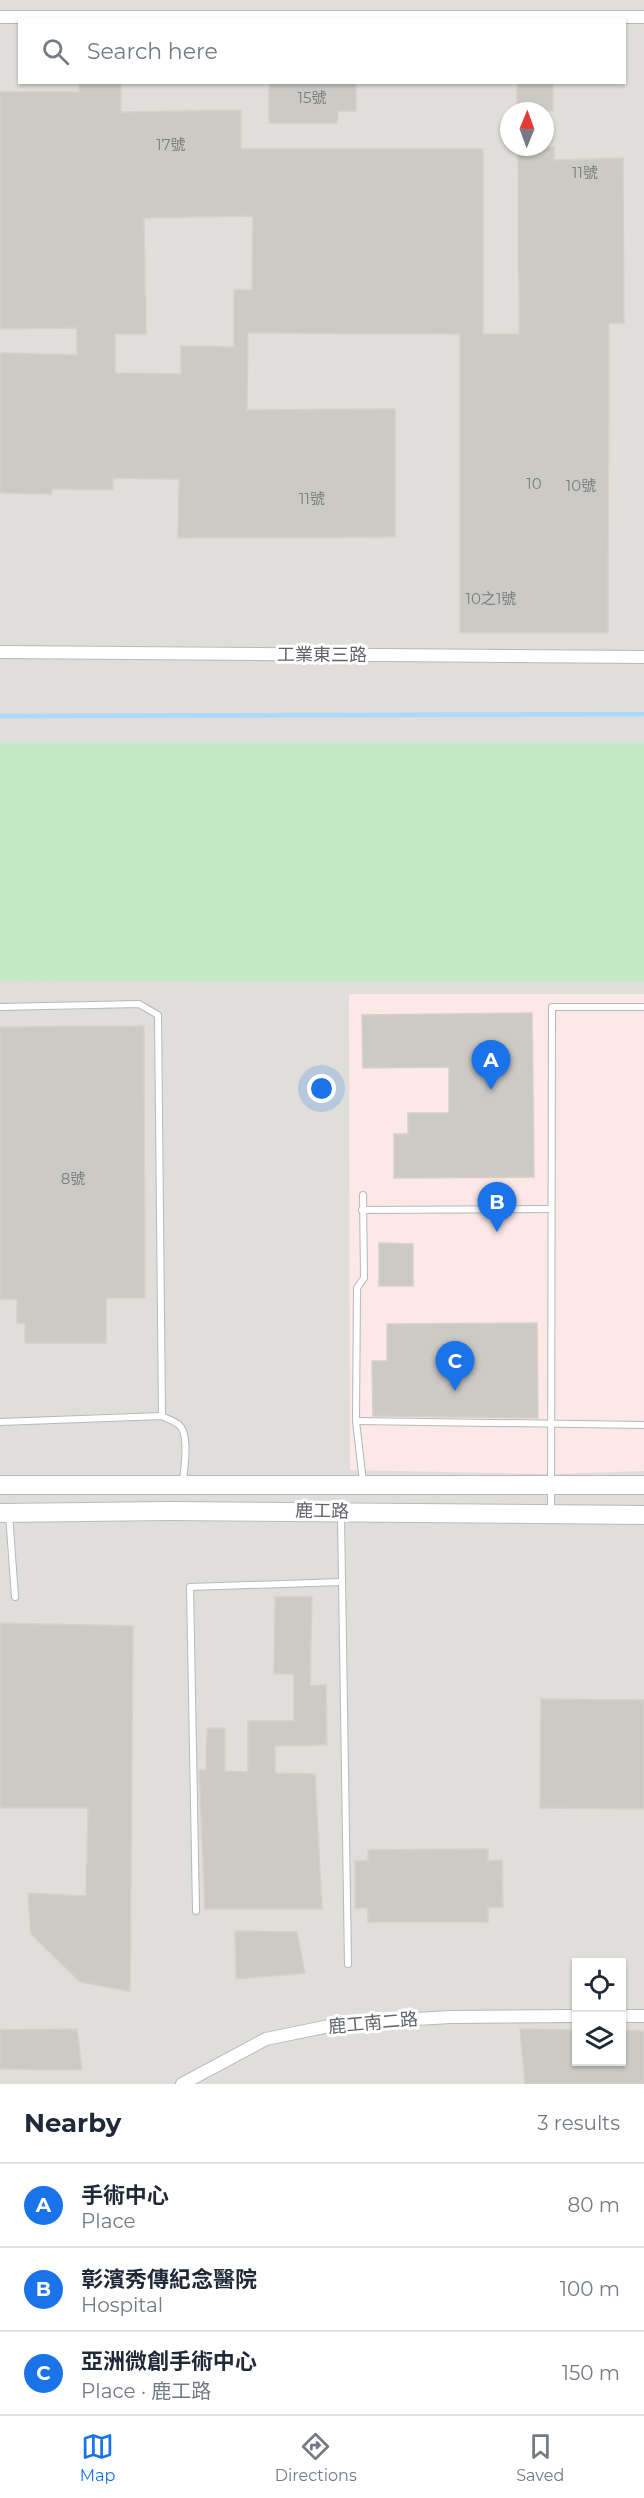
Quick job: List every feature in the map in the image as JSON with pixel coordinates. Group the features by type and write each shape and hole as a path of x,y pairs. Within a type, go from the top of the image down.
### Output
{"street":[{"path":"0,17 644,18"},
{"name":"工業東三路","path":"0,652 644,657"},
{"name":"鹿工路","path":"0,1485 644,1485"},
{"name":"鹿工路","path":"5,1513 341,1511 644,1515"},
{"name":"鹿工南二路","path":"182,2084 266,2039 344,2023 451,2017 572,2016"},
{"path":"626,2016 644,2016"}],"lane":[{"path":"0,1007 139,1004 158,1016 162,1416"},
{"path":"551,1515 552,1007 644,1007"},
{"path":"363,1195 364,1278 357,1288 356,1421 363,1484"},
{"path":"362,1210 550,1209"},
{"path":"0,1422 162,1416 178,1423 182,1428 185,1441 183,1485"},
{"path":"356,1421 644,1425"},
{"path":"341,1511 348,1964"},
{"path":"5,1513 15,1597"},
{"path":"196,1911 190,1587 341,1582"}],"shaded area":[{"path":"0,0 644,0 644,2084 0,2084"},
{"path":"349,994 644,994 644,1471 552,1474 350,1470"}],"green space":[{"path":"0,743 644,743 644,982 0,981"}],"building":[{"path":"79,84 121,84 121,112 241,110 241,149 483,149 483,334 519,334 518,156 554,156 554,160 623,158 624,323 609,323 608,633 460,633 460,334 248,333 247,410 395,409 395,537 178,538 179,479 113,478 113,490 52,489 52,494 0,493 0,353 77,355 77,328 0,329 0,92 79,92","holes":["253,216 252,290 234,290 234,347 181,346 181,374 115,373 115,334 146,334 144,218"]},
{"path":"269,84 356,84 356,111 338,111 337,123 269,123"},
{"path":"517,84 553,84 553,102 517,102"},
{"path":"532,1013 534,1177 394,1178 394,1134 408,1134 408,1113 449,1113 449,1067 363,1068 362,1015"},
{"path":"144,1026 145,1298 106,1298 106,1343 25,1343 25,1323 17,1323 17,1299 0,1299 0,1027"},
{"path":"379,1243 413,1244 413,1286 379,1286"},
{"path":"537,1323 538,1418 373,1416 372,1361 387,1361 387,1324"},
{"path":"275,1597 312,1597 310,1686 326,1685 327,1745 275,1746 275,1773 315,1774 322,1909 205,1909 199,1770 206,1770 207,1728 225,1728 225,1771 248,1772 248,1721 294,1721 294,1674 274,1674"},
{"path":"0,1623 133,1626 130,1991 80,1982 31,1934 28,1893 86,1896 88,1808 0,1808"},
{"path":"541,1699 644,1700 644,1809 540,1808"},
{"path":"488,1849 488,1861 502,1860 503,1907 488,1907 488,1922 368,1922 368,1908 355,1908 355,1861 368,1861 368,1850"},
{"path":"235,1931 297,1932 305,1973 236,1979"},
{"path":"77,2029 82,2070 0,2069 0,2030"},
{"path":"520,2029 572,2030 572,2066 626,2066 626,2030 644,2031 644,2084 525,2084"}],"waterway":[{"path":"0,716 644,714"}],"place":[{"name":"手術中心","path":"491,1090"},
{"name":"彰濱秀傳紀念醫院","path":"497,1232"},
{"name":"亞洲微創手術中心","path":"455,1391"}]}
